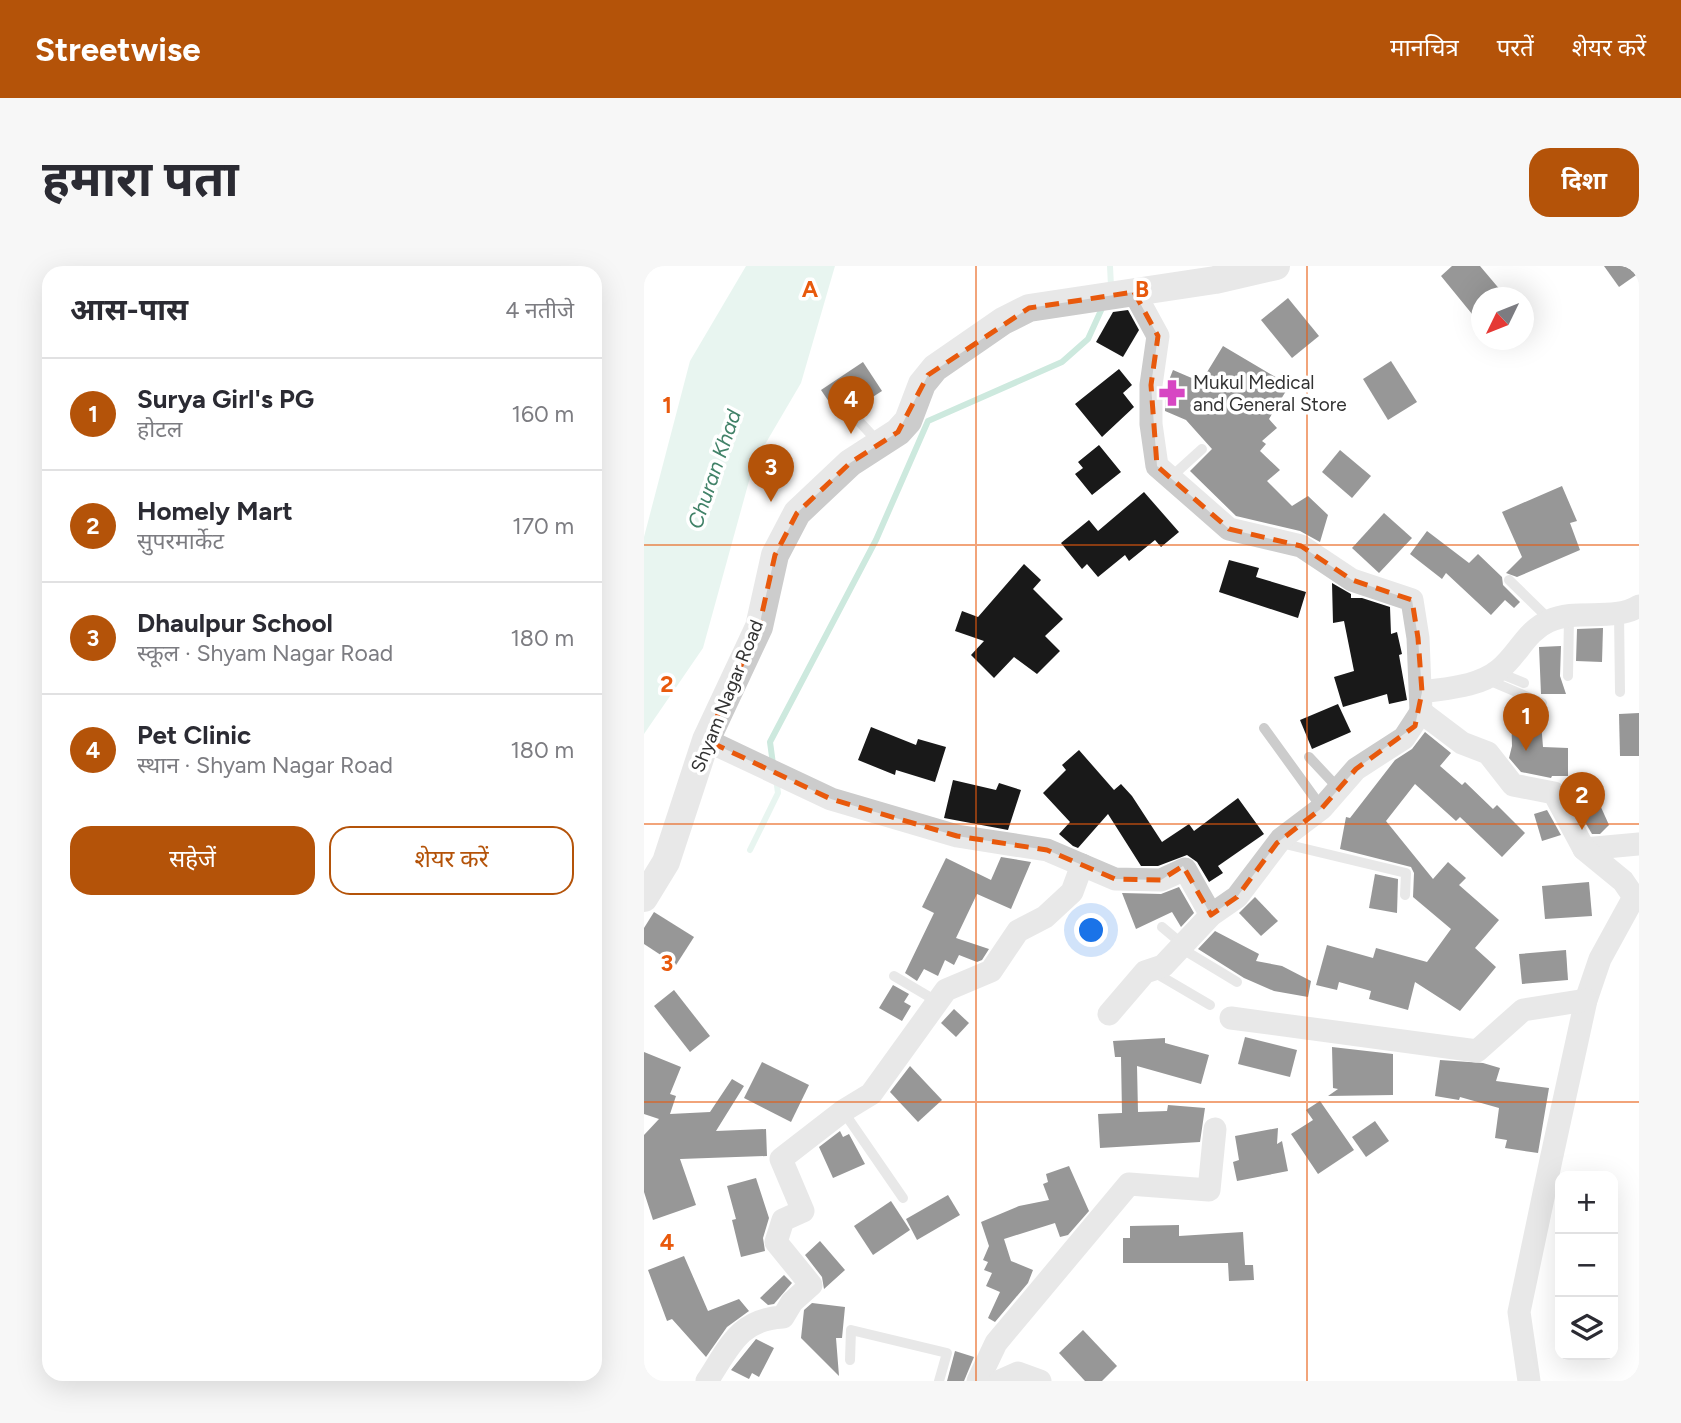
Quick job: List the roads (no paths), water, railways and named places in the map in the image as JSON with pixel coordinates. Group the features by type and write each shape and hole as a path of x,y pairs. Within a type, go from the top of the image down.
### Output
{"street":[{"name":"Shyam Nagar Road","path":"644,898 667,862 706,740 759,627 775,555 785,533 807,502 850,463 898,432 908,421 928,375 1003,321 1029,308 1215,280 1276,266"},
{"path":"1109,1014 1126,991 1150,970 1163,966 1211,915 1237,897 1281,839 1322,808 1356,769 1404,738 1415,726 1421,702 1412,600 1352,580 1301,546 1229,529 1157,466 1151,424 1151,385 1158,336 1134,292"},
{"path":"1421,702 1491,675 1534,630 1560,618 1629,609"},
{"path":"1421,702 1462,743 1488,753 1513,785 1555,793 1584,849 1623,881 1634,897 1601,959 1586,1000 1519,1312 1529,1381"},
{"path":"706,740 831,799 957,836 1047,850 1115,879 1161,880 1185,869 1211,915"},
{"path":"1584,849 1639,844"},
{"path":"706,1381 743,1329 764,1318 783,1317 792,1303 811,1285 775,1242 783,1220 803,1211 781,1159 843,1111 871,1094 946,990 991,971 1018,931 1045,917 1072,892 1082,864"},
{"path":"1230,1018 1477,1051 1523,1010 1586,1000"},
{"path":"978,1381 996,1343 1129,1184 1209,1190 1215,1129"},
{"path":"1000,1381 1018,1373 1040,1381"}],"lane":[{"path":"856,418 880,444"},
{"path":"1170,478 1202,449"},
{"path":"1509,580 1560,618 1569,676"},
{"path":"1619,692 1629,609"},
{"path":"1491,675 1524,684"},
{"path":"1491,675 1542,703"},
{"path":"1264,728 1322,808"},
{"path":"1309,757 1339,789"},
{"path":"1281,839 1285,844 1406,873 1405,895"},
{"path":"1162,927 1180,945 1237,982"},
{"path":"1150,970 1210,1005"},
{"path":"894,976 938,1002"},
{"path":"843,1111 903,1198"},
{"path":"850,1360 850,1330 947,1353 939,1381"}],"water":[{"name":"Churan Khad","path":"746,266 835,266 801,383 754,463 703,648 644,734 644,537 690,361"}],"waterway":[{"path":"1110,266 1111,286"},
{"path":"773,764 770,742 876,540 928,421 1062,362 1088,339 1103,306"},
{"path":"750,850 778,793 776,778"}],"place":[{"name":"Mukul Medical and General Store","path":"1172,393"},
{"name":"Pet Clinic","path":"851,434"},
{"name":"Dhaulpur School","path":"771,502"},
{"name":"Surya Girl's PG","path":"1526,751"},
{"name":"Homely Mart","path":"1582,830"}]}
